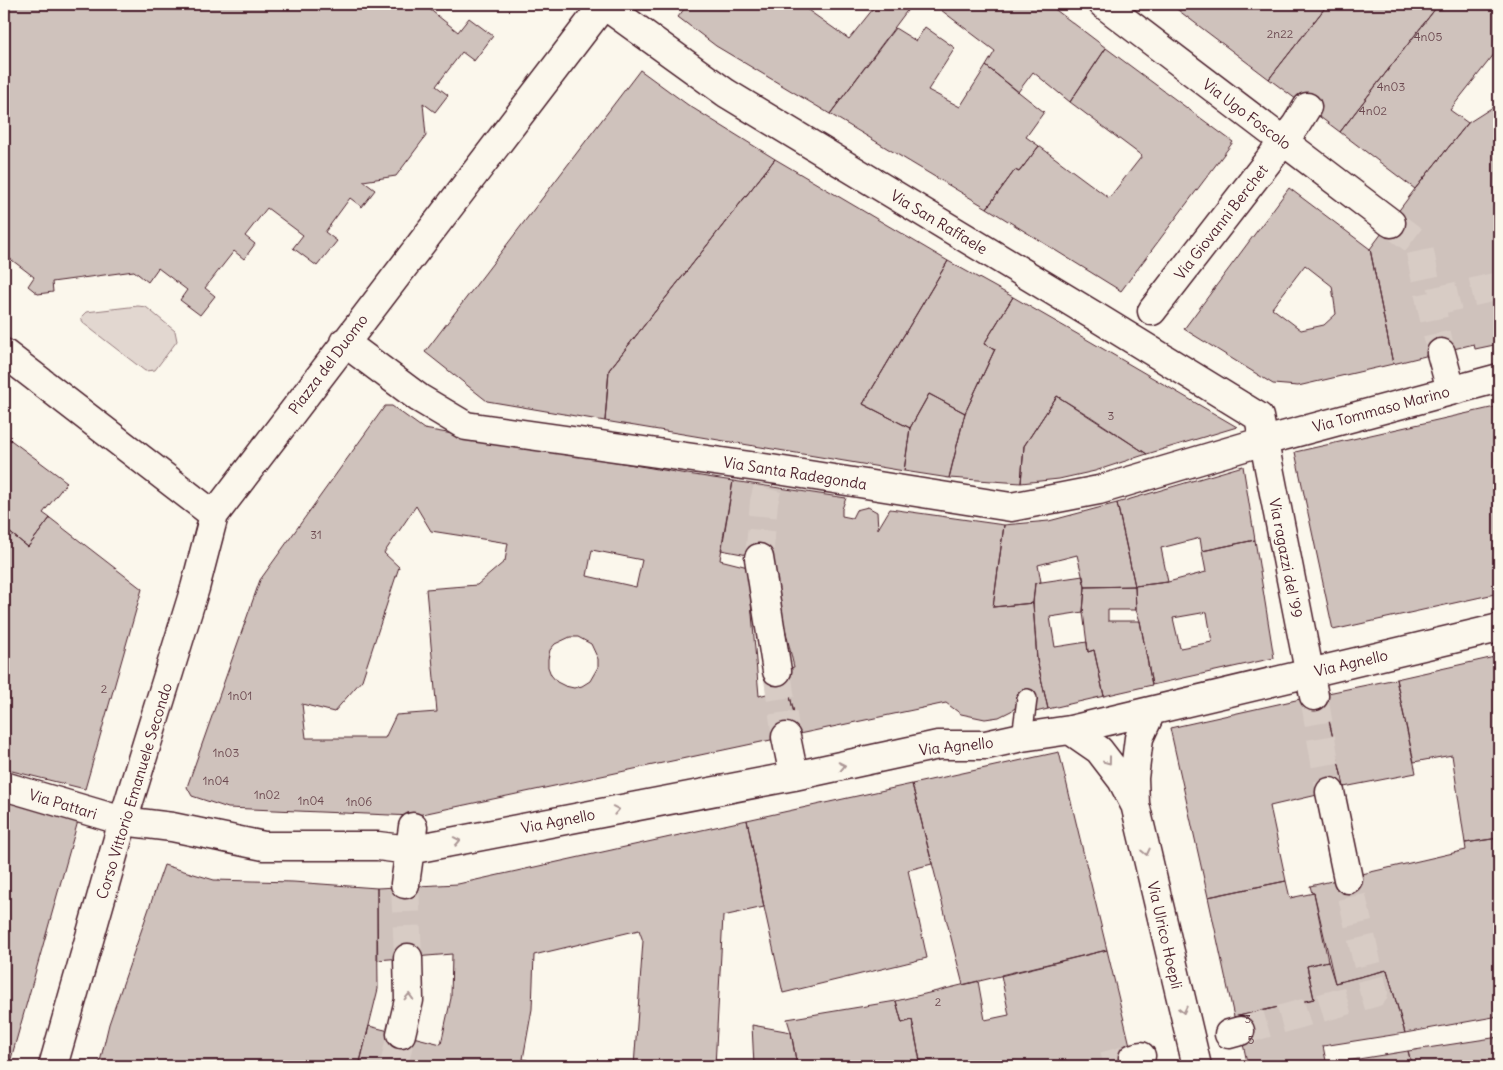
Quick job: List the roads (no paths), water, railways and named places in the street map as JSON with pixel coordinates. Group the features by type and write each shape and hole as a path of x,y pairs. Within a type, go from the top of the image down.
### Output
{"street":[{"name":"Piazza del Duomo","path":"214,515 344,342 604,4"},
{"name":"Via San Raffaele","path":"604,4 726,93 1259,417 1264,441"},
{"name":"Via Ugo Foscolo","path":"1103,4 1391,223"},
{"name":"Via Giovanni Berchet","path":"1152,311 1296,125 1307,107"},
{"name":"Via Santa Radegonda","path":"344,342 419,398 466,426 769,477 1011,507 1100,490 1264,441"},
{"path":"4,353 214,515"},
{"path":"1441,353 1450,390"},
{"name":"Via Tommaso Marino","path":"1264,441 1499,378"},
{"name":"Via ragazzi del '99","path":"1264,441 1311,685"},
{"name":"Corso Vittorio Emanuele Secondo","path":"53,1066 123,821 195,588 214,515"},
{"path":"759,558 777,671"},
{"name":"Via Agnello","path":"123,821 172,827 264,846 378,846 794,776 938,745 986,745 1022,737 1070,730 1151,712 1311,685 1499,628"},
{"name":"Via Ulrico Hoepli","path":"1151,712 1139,738 1134,778 1135,804 1197,1066"},
{"name":"Via Ulrico Hoepli","path":"1070,730 1099,750 1122,780 1135,804"},
{"path":"786,737 794,776"},
{"name":"Via Pattari","path":"4,786 123,821"},
{"path":"1330,792 1348,878"},
{"path":"405,884 411,839"},
{"path":"401,1034 409,1000 408,958"}],"lane":[{"path":"1022,737 1034,705"}],"tunnel":[{"path":"1391,223 1418,243 1441,353"},
{"path":"1431,302 1499,286"},
{"path":"759,558 764,502 768,486"},
{"path":"777,671 786,737"},
{"path":"1314,696 1330,792"},
{"path":"1240,1031 1374,993 1348,879"},
{"path":"405,884 408,958"},
{"path":"394,1066 401,1034"},
{"path":"1104,1066 1133,1058"}]}
